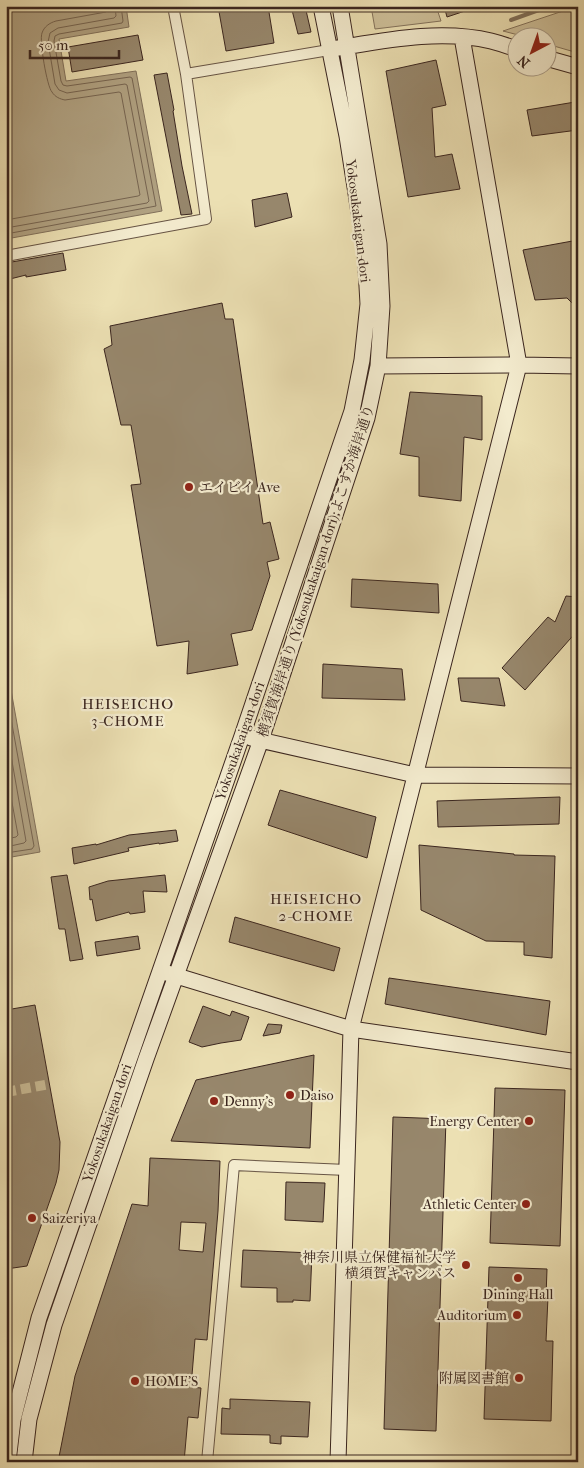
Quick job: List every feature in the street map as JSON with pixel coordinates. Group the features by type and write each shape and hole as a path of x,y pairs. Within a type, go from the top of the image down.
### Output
{"street":[{"path":"6,256 206,219 186,74 173,6"},
{"name":"Yokosukakaigan-dori","path":"8,1462 13,1420 40,1318 242,736 352,411 362,360 368,304 365,251 347,136 321,6"},
{"name":"横須賀海岸通り (Yokosukakaigan-dori);よこすか海岸通り","path":"176,975 261,740 368,418 378,366 382,306 379,244 340,6"},
{"path":"186,74 348,47 438,36 490,41 506,46"},
{"path":"338,1462 351,1029 519,365 462,37"},
{"path":"556,61 578,67"},
{"path":"378,366 578,366"},
{"path":"242,736 415,775 578,776"},
{"path":"159,972 176,975 351,1029 578,1062"},
{"name":"Yokosukakaigan-dori","path":"24,1462 29,1419 54,1324 176,975"},
{"path":"208,1462 234,1165 347,1170"}],"shaded area":[{"path":"371,6 436,6 441,21 375,29"},
{"path":"578,6 578,53 556,47 556,28 512,28"}],"water":[{"path":"6,6 126,6 129,27 59,39 66,81 136,71 162,211 6,239"},
{"path":"6,662 40,852 6,858"}],"building":[{"path":"218,6 268,6 274,43 226,51"},
{"path":"291,6 305,6 311,32 298,34"},
{"path":"444,6 474,6 474,8 447,17"},
{"path":"138,35 143,60 72,72 68,47"},
{"path":"436,60 446,105 432,108 435,157 452,154 460,189 408,197 386,71"},
{"path":"167,73 192,214 181,215 154,75"},
{"path":"575,102 578,115 578,130 532,136 527,110"},
{"path":"287,193 292,217 255,227 252,200"},
{"path":"578,240 578,309 567,298 535,300 523,250"},
{"path":"63,253 66,270 26,277 26,275 6,280 6,263"},
{"path":"222,303 225,319 233,319 263,524 270,522 279,559 267,562 270,576 252,630 231,634 238,665 187,674 189,641 157,646 131,485 141,484 131,425 121,425 104,349 112,345 110,326"},
{"path":"410,392 482,396 482,440 464,437 461,501 419,496 419,457 400,454"},
{"path":"352,579 438,584 439,613 351,607"},
{"path":"566,596 578,597 578,630 525,690 502,668 548,617 555,622"},
{"path":"323,664 402,669 405,700 322,698"},
{"path":"458,678 499,678 505,706 461,701"},
{"path":"280,790 376,817 367,858 268,825"},
{"path":"560,797 559,824 438,827 437,801"},
{"path":"176,830 178,841 128,848 129,851 74,864 72,848 96,845 129,835"},
{"path":"419,845 514,855 555,856 552,958 524,955 524,942 486,941 421,910"},
{"path":"67,875 83,959 70,961 65,929 59,929 51,877"},
{"path":"165,875 167,892 143,891 145,912 130,914 129,912 96,921 92,899 90,900 89,887 108,881"},
{"path":"235,917 340,948 334,971 229,942"},
{"path":"138,936 140,949 97,956 95,942"},
{"path":"389,978 550,1001 546,1035 385,1004"},
{"path":"35,1005 60,1142 59,1170 27,1266 6,1269 6,1010"},
{"path":"203,1006 230,1016 232,1011 249,1017 241,1040 202,1047 189,1042"},
{"path":"268,1024 282,1025 280,1033 263,1036"},
{"path":"314,1055 310,1148 171,1141 196,1080"},
{"path":"495,1088 565,1090 560,1246 490,1243"},
{"path":"393,1117 446,1119 436,1431 384,1429"},
{"path":"150,1158 220,1161 218,1211 207,1340 195,1339 191,1387 201,1388 198,1418 188,1417 184,1462 58,1462 75,1376 132,1204 148,1206","holes":["181,1222 206,1223 203,1252 179,1250"]},
{"path":"286,1182 325,1183 323,1222 285,1220"},
{"path":"243,1250 312,1253 310,1301 293,1300 293,1302 277,1302 277,1288 241,1287"},
{"path":"489,1267 547,1269 546,1341 553,1341 551,1421 484,1419"},
{"path":"230,1399 310,1402 308,1437 281,1436 281,1444 270,1443 270,1435 221,1434 222,1408 230,1409"}],"waterway":[{"path":"511,20 550,6"}],"tunnel":[{"path":"6,1092 50,1084"}],"place":[{"name":"エイビイ Ave","path":"189,487"},
{"name":"Daiso","path":"290,1095"},
{"name":"Denny's","path":"214,1101"},
{"name":"Energy Center","path":"529,1121"},
{"name":"Athletic Center","path":"526,1204"},
{"name":"Saizeriya","path":"32,1218"},
{"name":"神奈川県立保健福祉大学 横須賀キャンパス","path":"466,1265"},
{"name":"Dining Hall","path":"518,1278"},
{"name":"Auditorium","path":"517,1315"},
{"name":"附属図書館","path":"519,1378"},
{"name":"HOME'S","path":"135,1381"}],"district":[{"name":"HEISEICHO 3-CHOME","path":"128,712"},
{"name":"HEISEICHO 2-CHOME","path":"316,908"}]}
